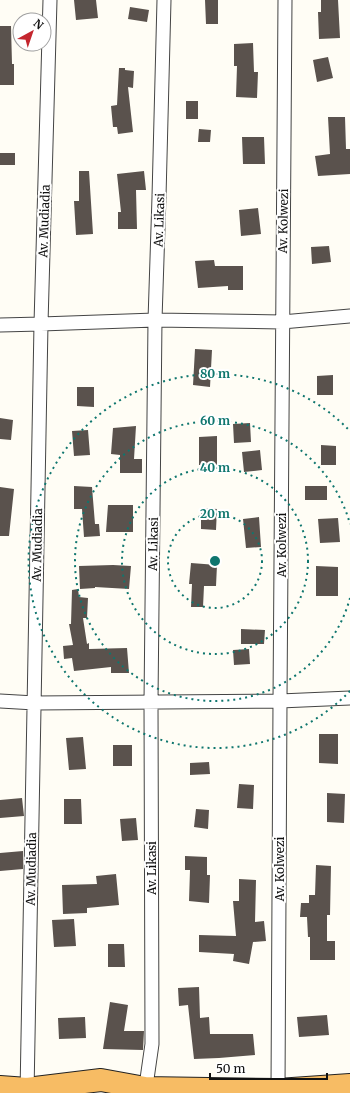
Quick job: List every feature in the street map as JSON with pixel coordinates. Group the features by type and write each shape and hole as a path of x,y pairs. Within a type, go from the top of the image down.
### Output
{"highway":[{"path":"0,1087 27,1091 101,1080 145,1091 278,1091 350,1085"}],"street":[{"name":"Av. Mudiadia","path":"27,1091 41,324 50,0"},
{"name":"Av. Likasi","path":"145,1091 152,1044 151,702 155,320 164,0"},
{"name":"Av. Kolwezi","path":"278,1091 285,0"},
{"path":"0,324 155,320 282,322 350,316"},
{"path":"0,701 35,703 280,701 350,698"}],"building":[{"path":"74,0 96,0 98,18 76,20"},
{"path":"205,0 218,0 218,24 206,24"},
{"path":"321,0 338,0 340,38 319,39 318,12 321,12"},
{"path":"130,7 149,10 147,22 128,19"},
{"path":"0,26 11,26 14,85 0,85"},
{"path":"253,43 254,72 258,72 257,98 236,97 237,66 234,66 234,44"},
{"path":"328,57 333,78 317,82 313,60"},
{"path":"119,68 134,71 133,88 128,87 133,132 118,134 117,127 113,127 111,106 117,105"},
{"path":"186,101 198,101 198,119 186,119"},
{"path":"328,117 345,117 346,149 350,149 350,174 318,176 315,156 330,154"},
{"path":"199,129 211,130 210,142 198,142"},
{"path":"242,137 264,137 265,164 243,164"},
{"path":"0,153 15,153 15,165 0,165"},
{"path":"79,171 89,171 93,234 76,235 74,201 79,201"},
{"path":"144,171 146,190 136,190 137,229 118,229 118,212 121,212 117,174"},
{"path":"258,208 261,234 241,236 239,210"},
{"path":"329,246 331,262 312,264 311,247"},
{"path":"214,260 215,266 243,266 243,290 228,290 228,286 198,288 195,261"},
{"path":"195,349 212,350 210,387 193,385"},
{"path":"333,375 333,395 317,395 317,376"},
{"path":"77,387 94,387 94,407 77,406"},
{"path":"0,418 13,420 11,440 0,439"},
{"path":"250,423 251,442 234,443 233,424"},
{"path":"136,426 134,459 142,459 142,473 120,473 120,455 111,454 113,428"},
{"path":"88,430 90,455 74,456 72,431"},
{"path":"217,436 217,465 199,465 199,437"},
{"path":"321,445 336,446 336,465 321,465"},
{"path":"260,450 262,470 244,472 242,452"},
{"path":"74,486 92,487 95,524 99,524 100,536 84,537 82,509 74,509"},
{"path":"305,486 327,486 327,500 305,500"},
{"path":"0,487 14,489 9,536 0,536"},
{"path":"108,505 133,505 133,532 106,532"},
{"path":"201,508 217,509 216,530 201,529"},
{"path":"259,517 261,547 246,548 243,519"},
{"path":"338,518 340,542 320,543 318,519"},
{"path":"191,563 217,565 216,586 204,586 203,607 191,607 192,584 189,584"},
{"path":"79,566 131,566 129,589 95,587 80,589"},
{"path":"316,566 338,567 338,596 316,596"},
{"path":"78,589 79,597 88,598 87,618 83,618 89,649 127,648 129,673 111,673 111,667 74,671 72,658 64,659 63,646 73,645 69,624 71,624 72,590"},
{"path":"241,629 265,630 264,644 241,644"},
{"path":"249,649 250,664 234,665 233,650"},
{"path":"319,734 338,734 338,764 319,763"},
{"path":"83,737 86,769 69,770 66,738"},
{"path":"113,745 132,745 132,766 113,766"},
{"path":"209,762 210,774 190,775 190,763"},
{"path":"239,784 254,785 253,809 237,808"},
{"path":"327,793 345,794 344,823 327,822"},
{"path":"22,798 24,816 0,818 0,800"},
{"path":"64,799 81,799 82,824 64,824"},
{"path":"196,809 209,810 208,829 194,827"},
{"path":"136,818 138,840 122,841 120,819"},
{"path":"23,851 23,869 0,871 0,853"},
{"path":"185,856 207,857 207,875 210,875 209,903 189,901 190,870 185,870"},
{"path":"316,865 331,866 330,915 327,915 327,941 335,941 335,960 310,960 310,937 308,937 307,917 300,917 301,903 309,903 309,895 315,895"},
{"path":"116,874 119,905 87,908 87,913 63,914 62,885 97,884 96,876"},
{"path":"239,879 256,880 255,922 264,921 266,941 253,942 249,964 233,961 234,954 199,952 199,935 236,936 233,901 239,901"},
{"path":"74,919 76,946 54,947 52,920"},
{"path":"108,944 124,944 125,967 108,967"},
{"path":"199,987 200,1018 209,1017 210,1034 253,1034 255,1055 194,1059 188,1005 179,1006 178,988"},
{"path":"110,1002 128,1005 124,1031 144,1031 143,1050 103,1049"},
{"path":"327,1015 329,1035 299,1037 297,1017"},
{"path":"85,1017 86,1038 59,1039 58,1018"}]}
